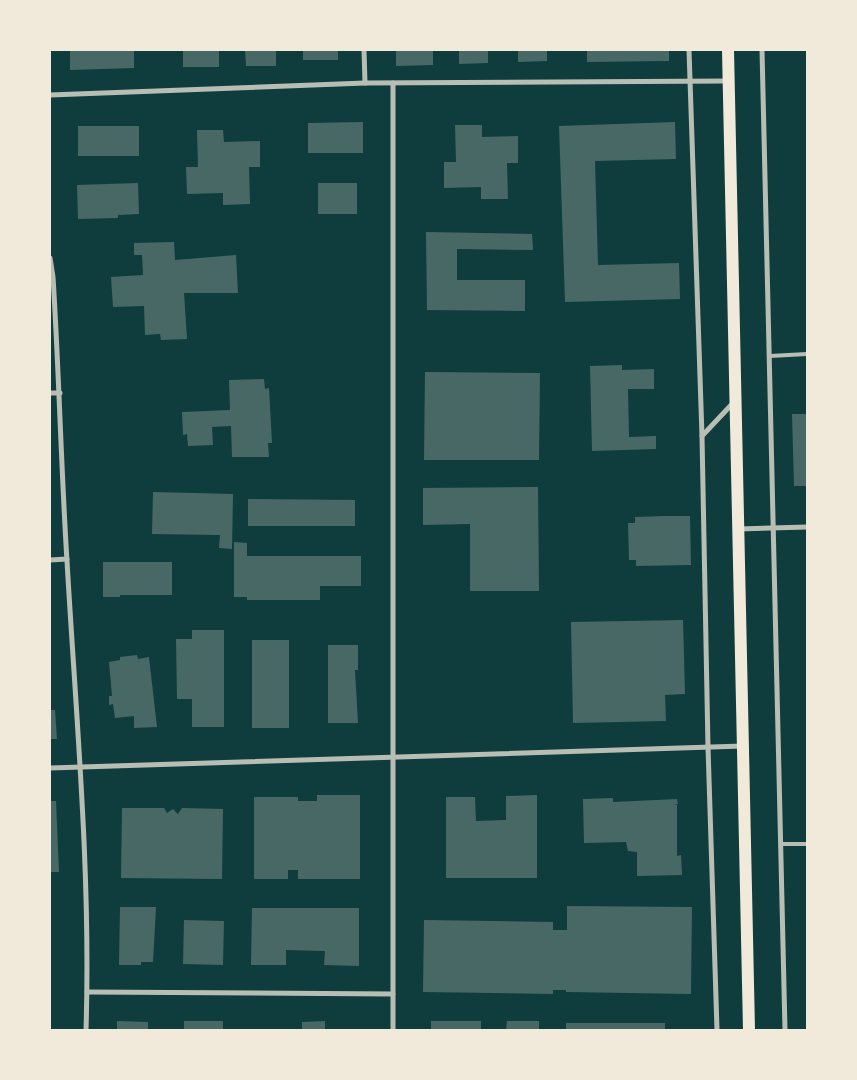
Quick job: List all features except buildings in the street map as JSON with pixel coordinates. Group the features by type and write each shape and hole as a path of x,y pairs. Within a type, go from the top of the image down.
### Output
{"main road":[{"path":"728,50 749,1030"}],"street":[{"path":"364,50 365,83"},
{"path":"690,50 689,81 702,436 708,747 717,1030"},
{"path":"762,50 775,528 785,1030"},
{"path":"50,95 365,83 728,81"},
{"path":"393,1030 394,83"},
{"path":"50,258 53,277 60,393 66,559 81,768 87,992 86,1030"},
{"path":"50,393 60,393"},
{"path":"702,436 736,400"},
{"path":"738,529 807,527"},
{"path":"50,560 66,559"},
{"path":"50,768 743,746"},
{"path":"87,992 393,994"}],"lane":[{"path":"770,356 807,354"},
{"path":"781,844 807,844"}]}
